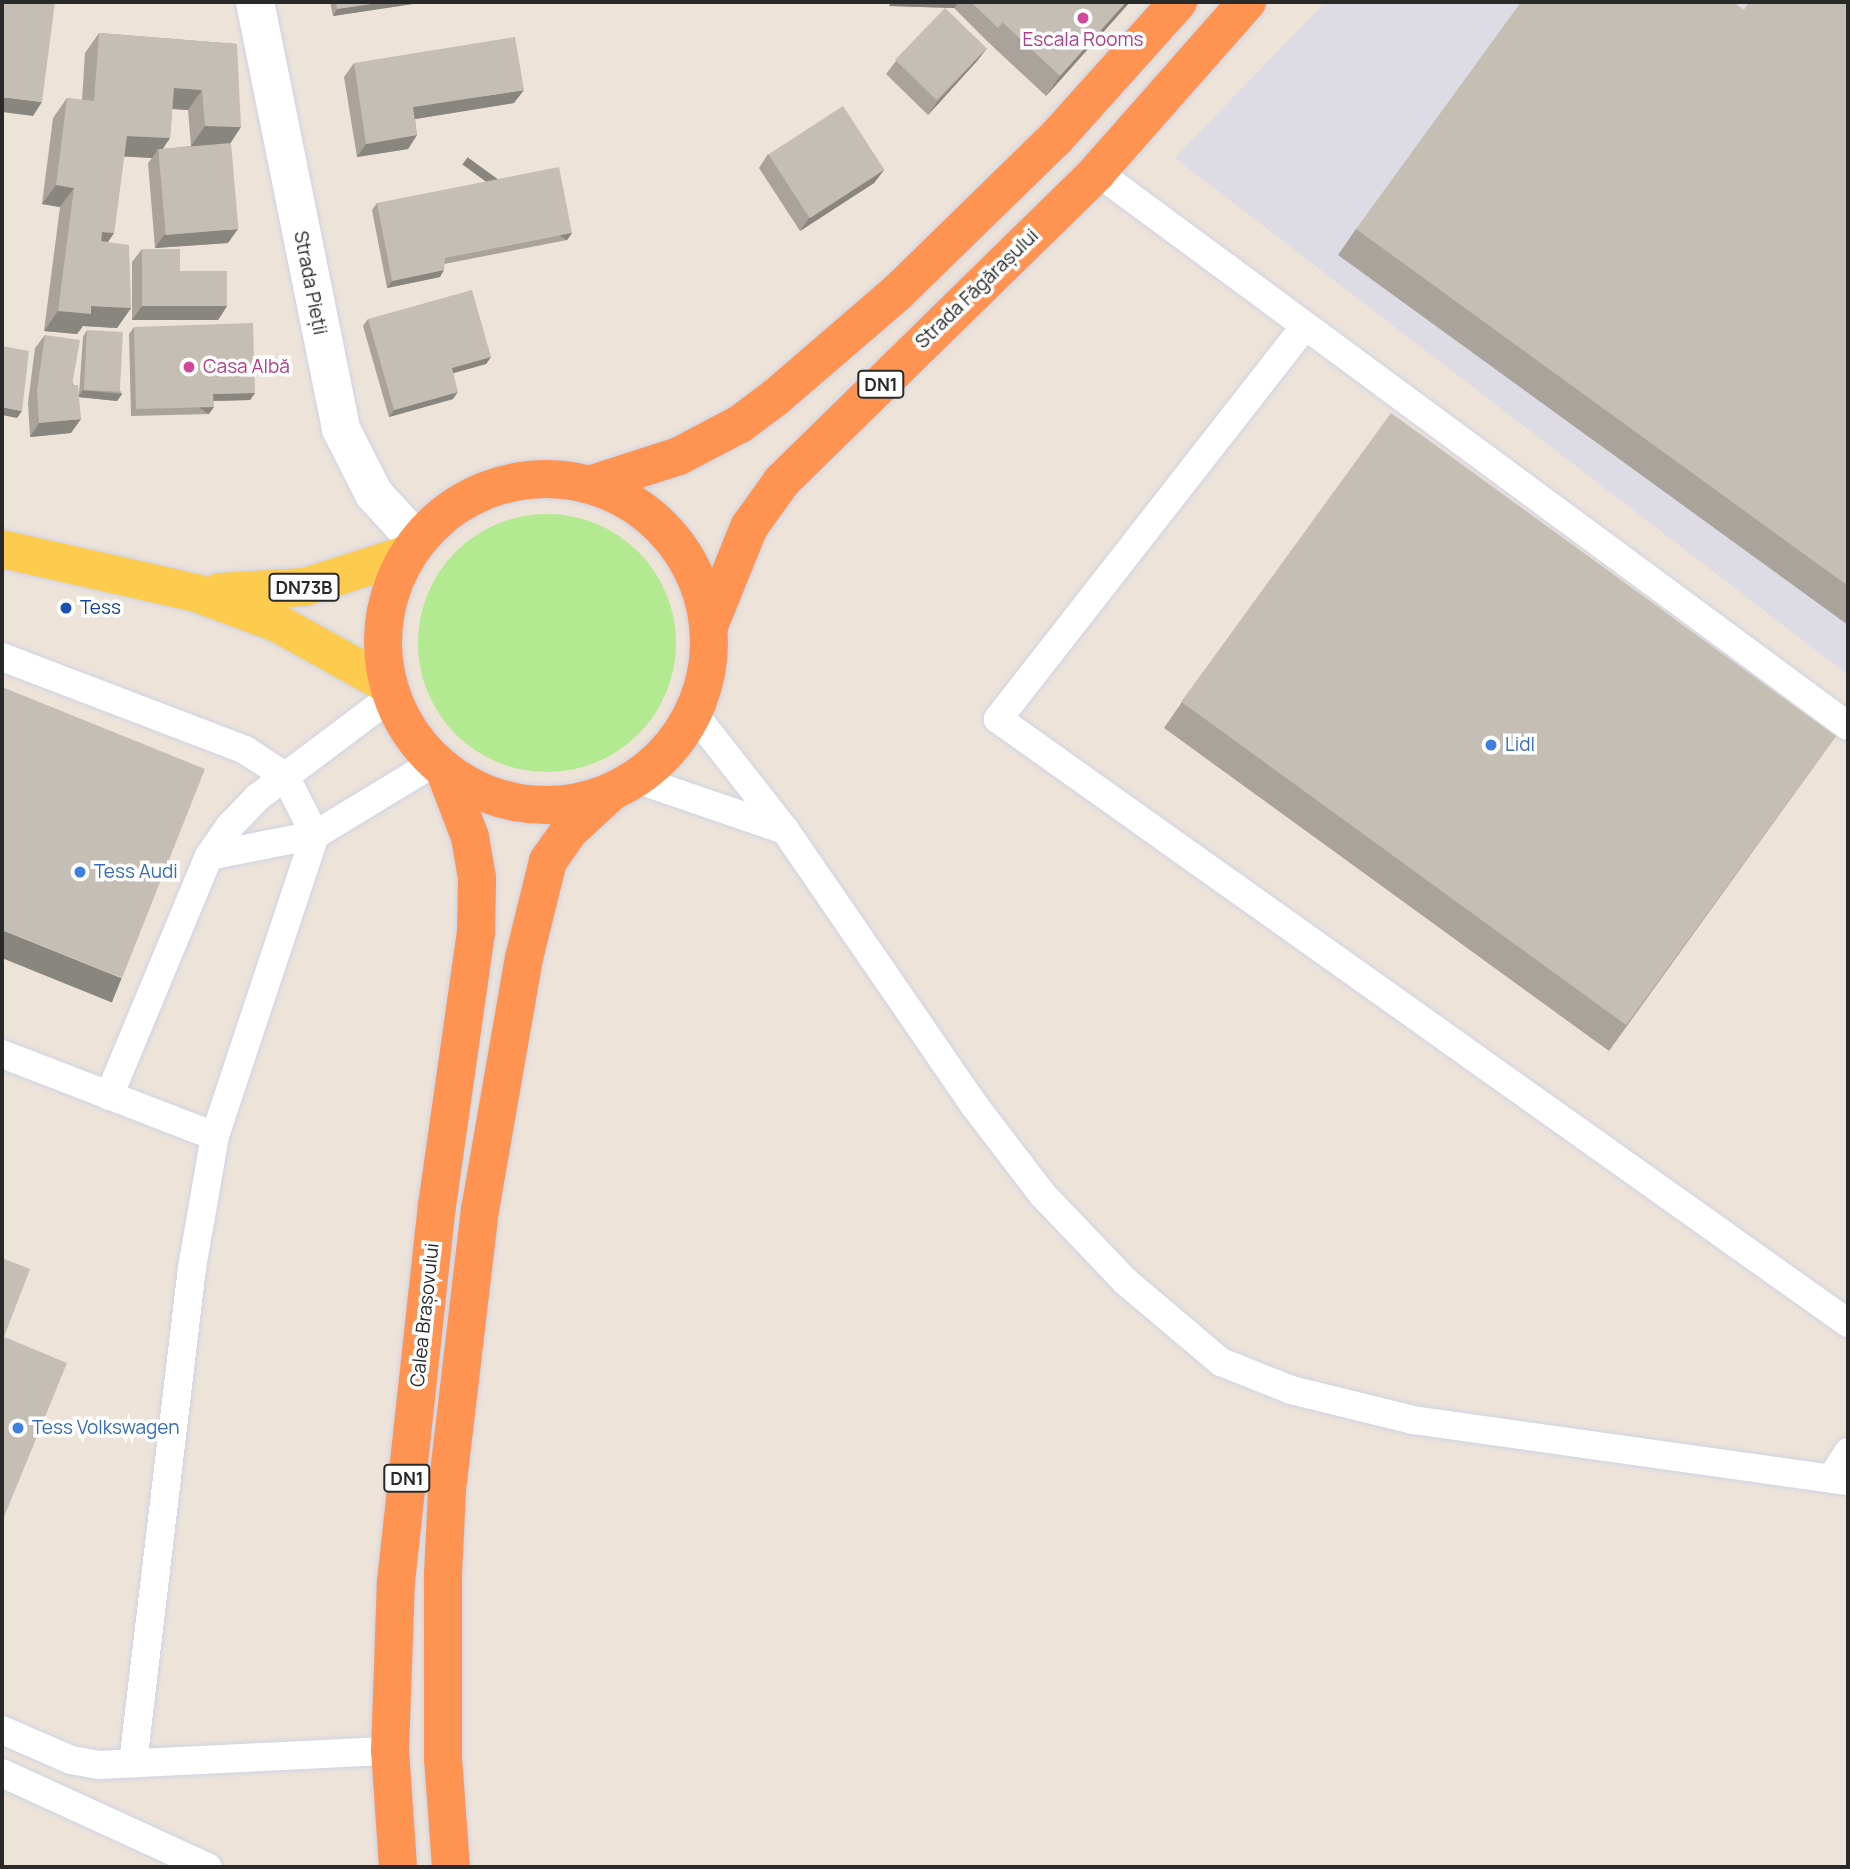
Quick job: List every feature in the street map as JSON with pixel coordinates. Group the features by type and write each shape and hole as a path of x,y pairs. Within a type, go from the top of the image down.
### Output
{"highway":[{"name":"Strada Făgărașului","path":"592,484 679,456 740,425 776,397 897,293 1056,138 1178,2"},
{"name":"Strada Făgărașului","path":"709,626 749,527 782,481 1097,172 1247,2"},
{"name":"Strada Făgărașului","path":"537,478 592,484 649,514 672,537 690,564 709,626 710,656 694,714 659,761 623,786 567,805 523,804 481,792 439,765 403,720 390,691 384,659 387,604 413,548 451,509 483,490 537,478"},
{"name":"Calea Brașovului","path":"398,1867 390,1751 397,1569 437,1206 476,932 477,878 470,837 439,765"},
{"name":"DN1","path":"451,1867 443,1759 443,1575 447,1490 480,1210 524,958 548,861 568,832 623,786"}],"main road":[{"name":"DN73B","path":"195,593 305,587 413,548"},
{"name":"DN73B","path":"2,549 195,593 277,624 390,691"}],"street":[{"name":"Strada Pieții","path":"255,2 341,429 374,494 413,548"}],"lane":[{"path":"1097,172 1848,726"},
{"path":"1305,326 998,719 1848,1323"},
{"path":"2,657 245,750 285,776 315,835 215,1136 192,1268 133,1764"},
{"path":"109,1097 209,856 229,827 285,776 390,691"},
{"path":"694,714 786,830 974,1105 1042,1194 1125,1281 1221,1362 1291,1390 1413,1420 1840,1479 1848,1452"},
{"path":"209,856 315,835 439,765"},
{"path":"623,786 786,830"},
{"path":"2,1054 215,1136"},
{"path":"2,1730 71,1760 99,1765 390,1751"},
{"path":"2,1773 207,1867"}],"shaded area":[{"path":"1325,2 1848,2 1848,675 1175,158"}],"green space":[{"path":"547,514 572,516 608,529 629,543 647,561 661,582 671,606 676,643 674,668 661,704 647,725 629,743 608,757 584,767 547,772 522,770 486,757 465,743 447,725 433,704 423,680 418,643 420,618 433,582 447,561 465,543 486,529 510,519"}],"building":[{"path":"2,2 55,2 42,102 2,97"},
{"path":"336,2 385,2 337,9"},
{"path":"971,2 1019,2 998,28"},
{"path":"1019,2 1126,2 1060,76 1002,22"},
{"path":"1521,2 1733,2 1744,10 1749,2 1848,2 1848,586 1356,229"},
{"path":"945,8 987,48 937,100 895,60"},
{"path":"99,33 237,44 241,127 205,126 202,90 174,88 170,138 127,136 114,233 102,232 101,241 129,245 131,308 91,306 91,314 58,311 74,188 56,185 67,98 94,101"},
{"path":"515,37 524,90 413,107 417,135 366,144 354,63"},
{"path":"843,106 884,170 810,218 768,154"},
{"path":"231,143 238,229 166,235 158,149"},
{"path":"559,167 572,233 445,258 444,270 392,281 377,203"},
{"path":"142,249 180,249 180,271 227,271 227,306 142,306"},
{"path":"472,290 491,357 452,368 458,392 394,410 368,319"},
{"name":"Casa Albă","path":"253,323 255,393 213,394 214,407 136,409 134,327"},
{"path":"87,330 123,332 120,392 84,390"},
{"path":"45,335 80,340 72,385 78,385 81,419 39,423 37,390"},
{"path":"2,346 29,351 22,411 2,407"},
{"name":"Lidl","path":"1391,413 1836,736 1626,1025 1181,702"},
{"name":"Tess Audi","path":"2,687 205,769 122,978 2,930"},
{"path":"2,1258 30,1269 4,1337 2,1336"},
{"name":"Tess Volkswagen","path":"2,1336 67,1363 2,1522"}],"place":[{"name":"Escala Rooms","path":"1083,18"},
{"name":"Casa Albă","path":"189,367"},
{"name":"Tess","path":"66,608"},
{"name":"Lidl","path":"1491,745"},
{"name":"Tess Audi","path":"80,872"},
{"name":"Tess Volkswagen","path":"18,1428"}]}
